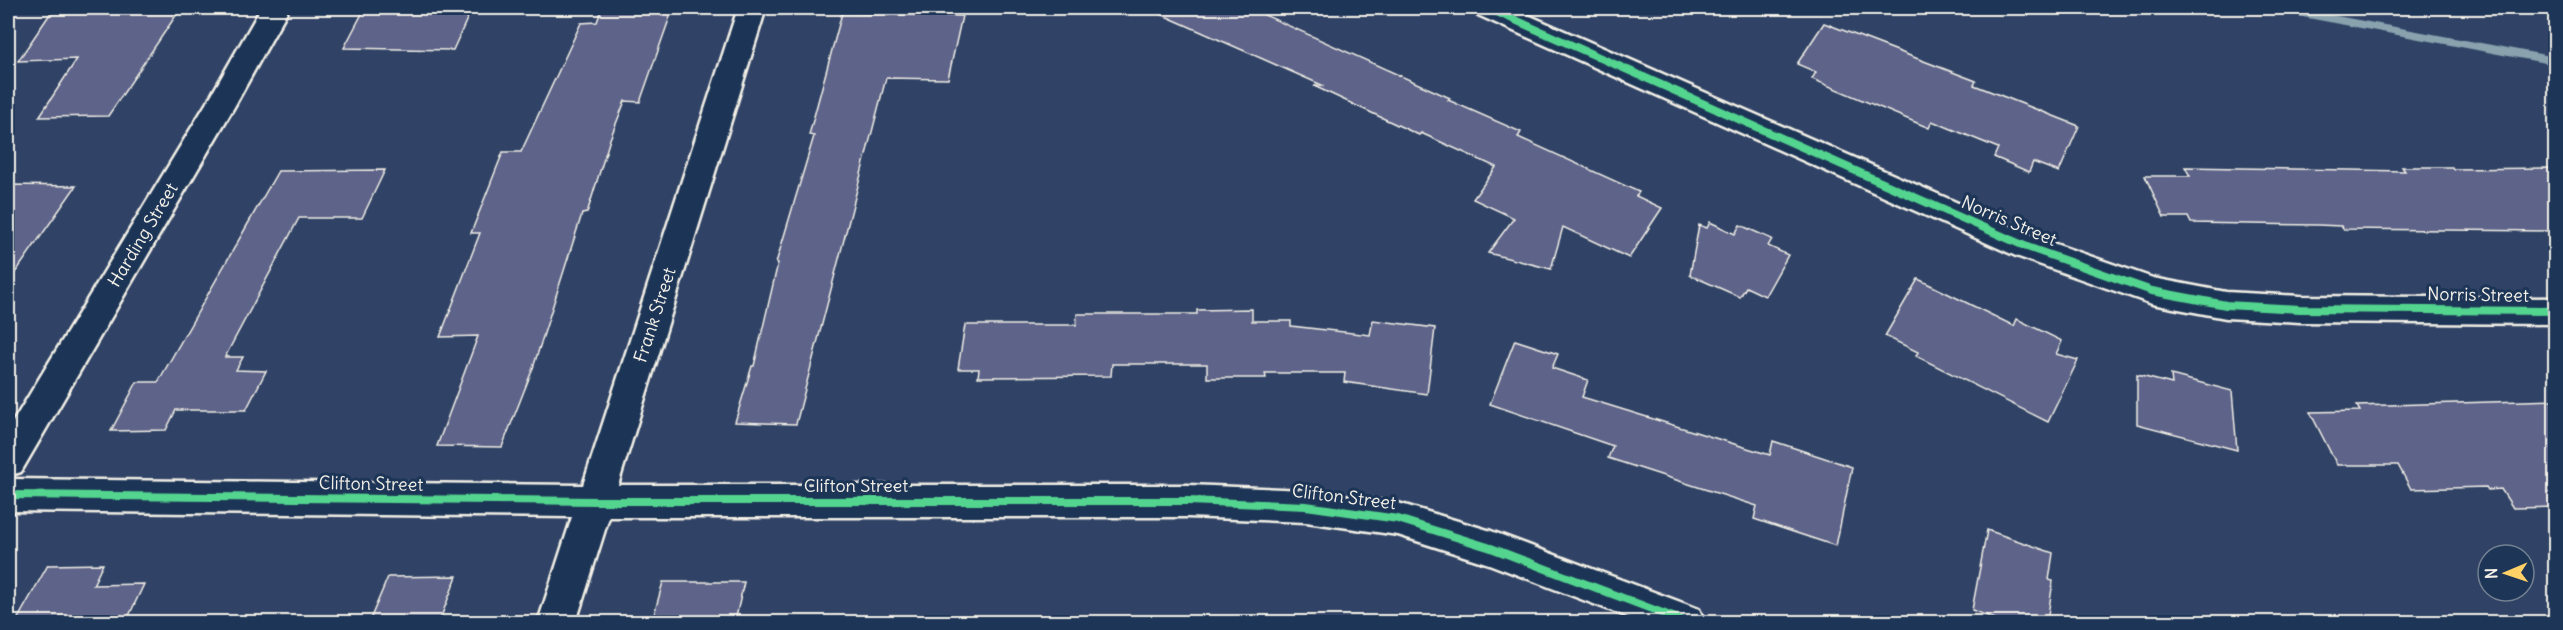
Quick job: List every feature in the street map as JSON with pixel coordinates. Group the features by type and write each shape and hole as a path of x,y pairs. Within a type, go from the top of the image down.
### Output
{"street":[{"name":"Harding Street","path":"8,461 224,100 275,8"},
{"name":"Frank Street","path":"557,622 752,8"},
{"name":"Norris Street","path":"1488,8 2027,247 2152,291 2226,305 2300,309 2556,311"},
{"name":"Clifton Street","path":"8,495 596,501 1188,501 1306,506 1398,519 1491,548 1686,622"}],"building":[{"path":"54,8 181,8 108,116 39,117 77,59 18,61"},
{"path":"365,8 472,8 453,50 344,48"},
{"path":"602,8 659,8 658,11 672,11 640,102 625,101 610,139 587,213 582,214 533,368 502,447 437,446 478,336 440,337 480,233 471,233 503,152 521,152 581,23 597,22"},
{"path":"1147,8 1249,8 1521,132 1518,137 1639,192 1636,196 1662,208 1629,258 1563,227 1551,269 1488,253 1514,218 1473,199 1496,167 1421,133 1419,135 1314,86 1324,86"},
{"path":"842,13 962,16 948,79 886,78 796,424 735,422 752,366 754,366 778,263 776,263 814,136 809,135"},
{"path":"1824,23 1976,81 1974,85 2079,126 2059,172 2033,162 2029,172 1994,157 1998,148 1932,121 1929,128 1812,79 1816,72 1797,64"},
{"path":"2185,167 2405,171 2402,167 2556,168 2556,231 2343,229 2341,226 2318,225 2191,223 2188,217 2164,217 2145,176 2190,176"},
{"path":"385,170 362,218 299,218 225,357 243,357 236,370 266,371 246,410 176,410 166,430 111,431 137,382 158,382 278,171"},
{"path":"8,185 76,186 8,283"},
{"path":"1710,222 1735,234 1740,225 1772,239 1768,246 1788,255 1765,296 1746,287 1740,297 1690,275 1699,225 1707,228"},
{"path":"1918,279 2014,326 2017,319 2062,341 2056,354 2078,360 2048,422 1916,356 1918,352 1885,336"},
{"path":"1252,309 1252,321 1291,321 1291,326 1370,335 1373,320 1435,328 1427,394 1344,382 1345,373 1265,373 1266,378 1207,378 1207,364 1112,364 1111,376 978,377 979,369 958,369 965,325 1076,325 1077,314 1197,314 1197,310"},
{"path":"1515,340 1558,354 1552,368 1588,380 1582,397 1770,455 1773,441 1852,467 1836,546 1754,519 1757,506 1608,458 1613,446 1490,404"},
{"path":"2137,375 2172,384 2171,375 2232,391 2237,450 2137,424"},
{"path":"2556,400 2556,507 2513,508 2501,489 2488,490 2486,487 2411,489 2398,465 2337,465 2310,412 2360,411 2357,406"},
{"path":"1987,530 2053,553 2049,580 2053,581 2047,622 2003,622 1972,610"},
{"path":"103,564 93,585 144,584 126,622 16,622 48,565"},
{"path":"457,576 439,622 369,622 388,577"},
{"path":"663,582 744,582 735,622 652,622"}],"waterway":[{"path":"2276,8 2556,61"}],"cycle path":[{"path":"1488,8 2027,247 2152,291 2226,305 2300,309 2556,311"},
{"path":"8,495 596,501 1188,501 1306,506 1398,519 1491,548 1686,622"}]}
